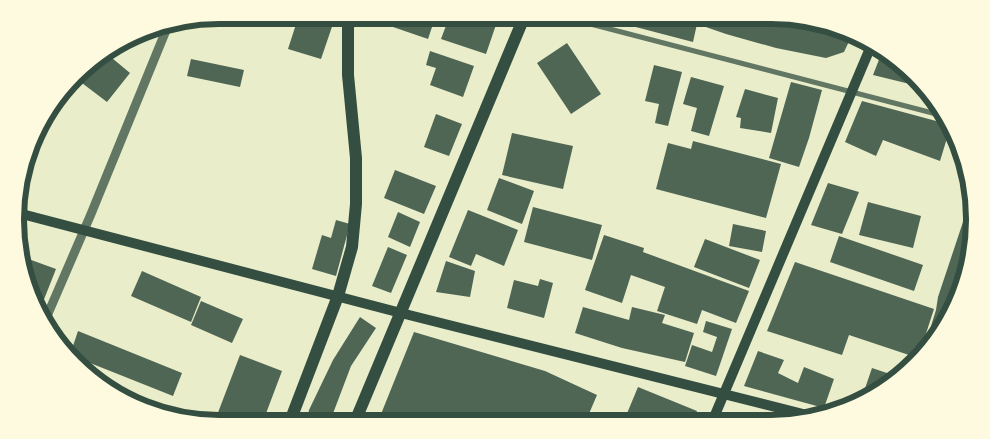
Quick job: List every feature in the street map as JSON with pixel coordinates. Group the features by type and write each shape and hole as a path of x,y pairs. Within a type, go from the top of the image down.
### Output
{"main road":[{"path":"292,415 338,296 352,247 356,204 356,158 348,75 349,24"},
{"path":"358,415 521,24"},
{"path":"715,415 869,51"},
{"path":"24,216 800,413"}],"street":[{"path":"591,24 935,114"},
{"path":"48,314 166,31"}],"building":[{"path":"296,24 333,24 321,59 288,49"},
{"path":"394,24 433,24 428,39 393,27"},
{"path":"447,24 496,24 486,54 441,39"},
{"path":"628,24 697,24 693,42"},
{"path":"697,24 774,24 785,27 786,24 796,25 821,30 849,41 844,52 826,58 776,48"},
{"path":"567,43 601,94 571,114 537,63"},
{"path":"430,51 474,66 463,97 430,85 436,68 426,65"},
{"path":"111,57 130,73 107,102 80,82"},
{"path":"880,58 900,72 913,85 873,75"},
{"path":"191,59 244,70 240,87 187,76"},
{"path":"654,65 682,72 668,126 655,123 659,104 645,101"},
{"path":"691,77 724,86 709,136 691,131 697,108 683,104"},
{"path":"791,82 822,90 799,167 769,158"},
{"path":"745,89 778,98 771,133 740,128 741,118 736,117"},
{"path":"862,101 940,122 947,137 940,161 883,140 876,156 845,142"},
{"path":"436,114 462,124 449,156 424,147"},
{"path":"512,133 573,146 563,189 502,175"},
{"path":"693,141 781,164 766,218 656,189 668,143 691,149"},
{"path":"395,170 436,186 424,214 384,198"},
{"path":"499,178 534,191 522,224 487,210"},
{"path":"828,183 859,192 842,234 811,225"},
{"path":"868,202 921,216 913,248 859,235"},
{"path":"533,207 602,225 592,260 524,242"},
{"path":"468,210 518,230 504,266 476,254 471,266 449,257"},
{"path":"398,212 420,222 410,247 388,237"},
{"path":"966,213 965,245 960,270 946,306 928,336 938,297"},
{"path":"336,220 350,224 336,276 312,269 322,235 331,238"},
{"path":"733,224 766,231 762,252 729,246"},
{"path":"604,235 644,248 643,252 749,291 736,323 702,310 697,324 657,311 665,287 631,275 622,303 585,290"},
{"path":"839,236 923,265 914,291 830,262"},
{"path":"705,239 760,260 749,288 694,267"},
{"path":"388,247 407,255 391,293 372,286"},
{"path":"28,259 56,269 43,303 30,270"},
{"path":"446,261 475,271 470,297 436,292"},
{"path":"795,262 934,309 923,343 911,356 849,335 842,355 767,331"},
{"path":"142,271 201,297 191,322 131,296"},
{"path":"540,279 553,283 544,318 507,308 514,280 538,286"},
{"path":"201,301 243,319 232,343 191,325"},
{"path":"583,307 629,320 632,307 665,315 662,323 694,333 685,362 622,348 575,333"},
{"path":"360,317 376,328 351,366 332,415 308,415 309,410 333,360"},
{"path":"706,321 732,329 716,376 685,366 692,345 712,352 717,337 703,332"},
{"path":"78,331 182,373 173,396 83,360 72,349"},
{"path":"414,332 545,371 597,395 588,415 381,415"},
{"path":"758,351 784,360 778,373 798,383 804,367 834,379 824,408 744,386"},
{"path":"240,355 282,371 265,415 217,415"},
{"path":"872,368 891,374 868,389 864,391"},
{"path":"638,387 697,411 695,415 626,415"},
{"path":"733,412 747,415 732,415"}]}
